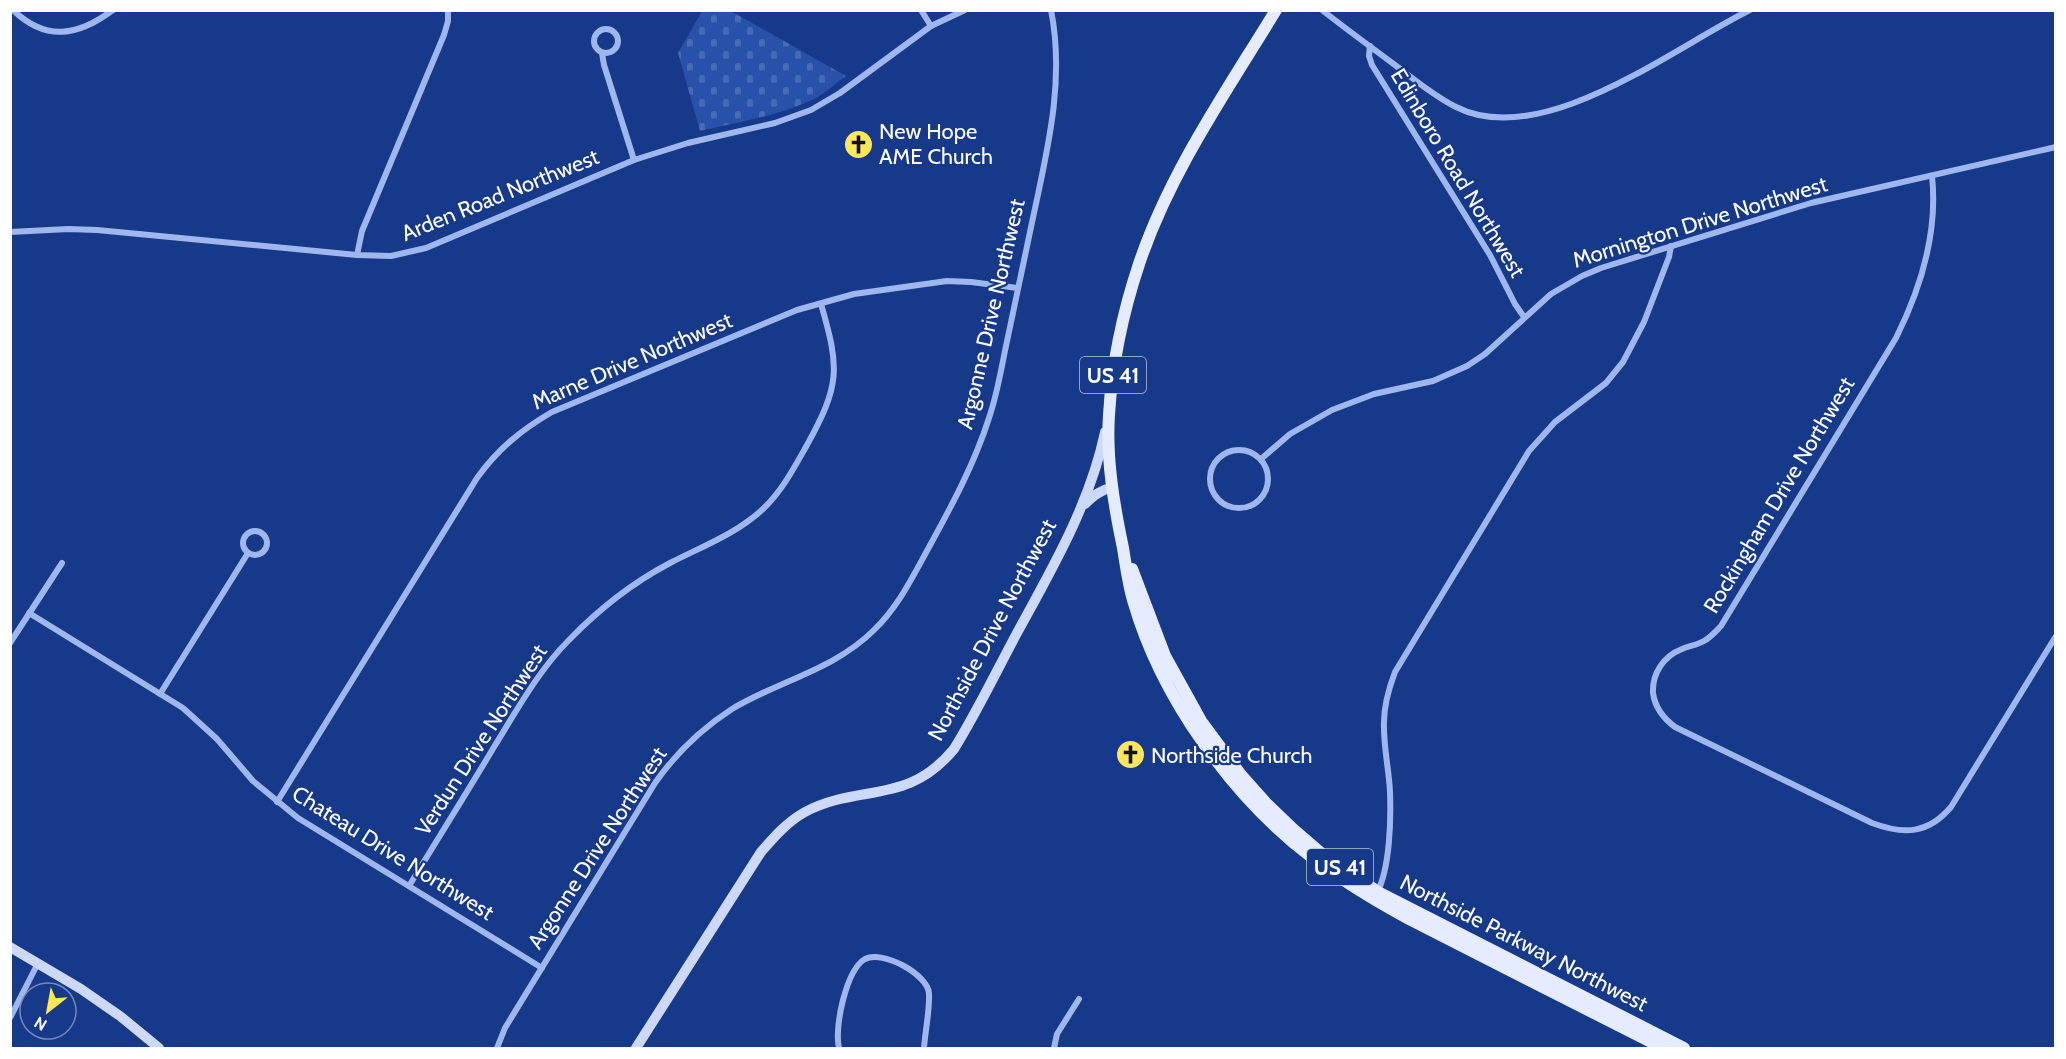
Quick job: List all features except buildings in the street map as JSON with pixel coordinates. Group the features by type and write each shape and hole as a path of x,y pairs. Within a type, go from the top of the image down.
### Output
{"main road":[{"name":"Northside Drive Northwest","path":"1113,483 1109,417 1114,373 1125,314 1139,265 1155,222 1184,163 1276,10"},
{"name":"Northside Parkway Northwest","path":"1113,483 1126,574 1134,603 1157,661 1174,694 1214,757 1251,801 1313,859 1375,896 1663,1048"},
{"name":"Northside Parkway Northwest","path":"1375,896 1684,1048"}],"street":[{"path":"13,10 22,19 36,27 49,31 66,32 92,25 113,10"},
{"path":"357,255 362,231 444,35 448,10"},
{"path":"921,10 931,26"},
{"name":"Arden Road Northwest","path":"10,232 97,230 357,255 391,256 426,248 634,160 688,143 775,123 811,110 840,93 931,26 965,10"},
{"name":"Argonne Drive Northwest","path":"497,1048 505,1028 655,783 684,747 707,726 733,709 826,665 874,631 896,604 957,496 982,438 995,396 1044,161 1056,92 1056,49 1050,10"},
{"path":"1322,10 1426,88 1456,107 1490,117 1523,117 1568,104 1601,91 1653,65 1750,10"},
{"path":"602,53 612,52 618,45 617,35 610,29 601,30 594,37 595,46 602,53 634,160"},
{"name":"Edinboro Road Northwest","path":"1370,46 1369,56 1372,65 1490,255 1515,304 1524,316"},
{"name":"Mornington Drive Northwest","path":"1260,459 1290,434 1332,410 1374,394 1433,381 1467,366 1485,354 1524,316 1551,294 1582,276 1811,203 2055,147"},
{"name":"Rockingham Drive Northwest","path":"1932,176 1931,228 1927,254 1912,305 1896,338 1721,626 1703,642 1679,650 1666,658 1654,680 1654,700 1666,720 1675,727 1872,823 1896,830 1912,831 1934,823 1951,807 2055,636"},
{"path":"1375,896 1384,874 1388,848 1390,794 1384,720 1388,693 1395,672 1529,451 1555,423 1606,383 1623,362 1644,322 1670,257 1671,246"},
{"name":"Marne Drive Northwest","path":"277,802 477,478 505,443 527,426 552,412 797,310 821,303 854,294 947,281 1018,288"},
{"name":"Verdun Drive Northwest","path":"409,886 530,689 568,640 600,610 636,584 669,564 724,538 744,525 765,507 784,484 822,417 832,388 833,349 821,303"},
{"name":"Northside Drive Northwest","path":"636,1048 761,852 776,835 794,819 818,807 915,782 936,768 954,749 1049,574 1081,509 1103,445 1109,417"},
{"path":"1239,450 1250,452 1260,459 1266,469 1268,481 1265,492 1258,501 1247,507 1236,508 1217,498 1211,487 1210,476 1213,465 1220,457 1228,452 1239,450"},
{"path":"1088,490 1098,481 1113,483"},
{"name":"Northside Drive Northwest","path":"1081,509 1095,494 1113,483"},
{"path":"160,694 248,553"},
{"path":"10,642 62,563"},
{"name":"Chateau Drive Northwest","path":"29,613 183,708 202,724 253,781 298,818 542,968"},
{"path":"10,947 109,1008 159,1048"},
{"path":"839,1048 838,1019 854,971 865,960 873,957 900,964 911,970 924,983 929,992 924,1048"},
{"path":"10,1018 38,963"},
{"path":"1054,1048 1057,1034 1078,999"}],"green space":[{"path":"702,11 731,11 846,76 824,93 796,107 700,131 678,53"}],"place":[{"name":"New Hope AME Church","path":"858,144"},
{"name":"Northside Church","path":"1130,755"}]}
